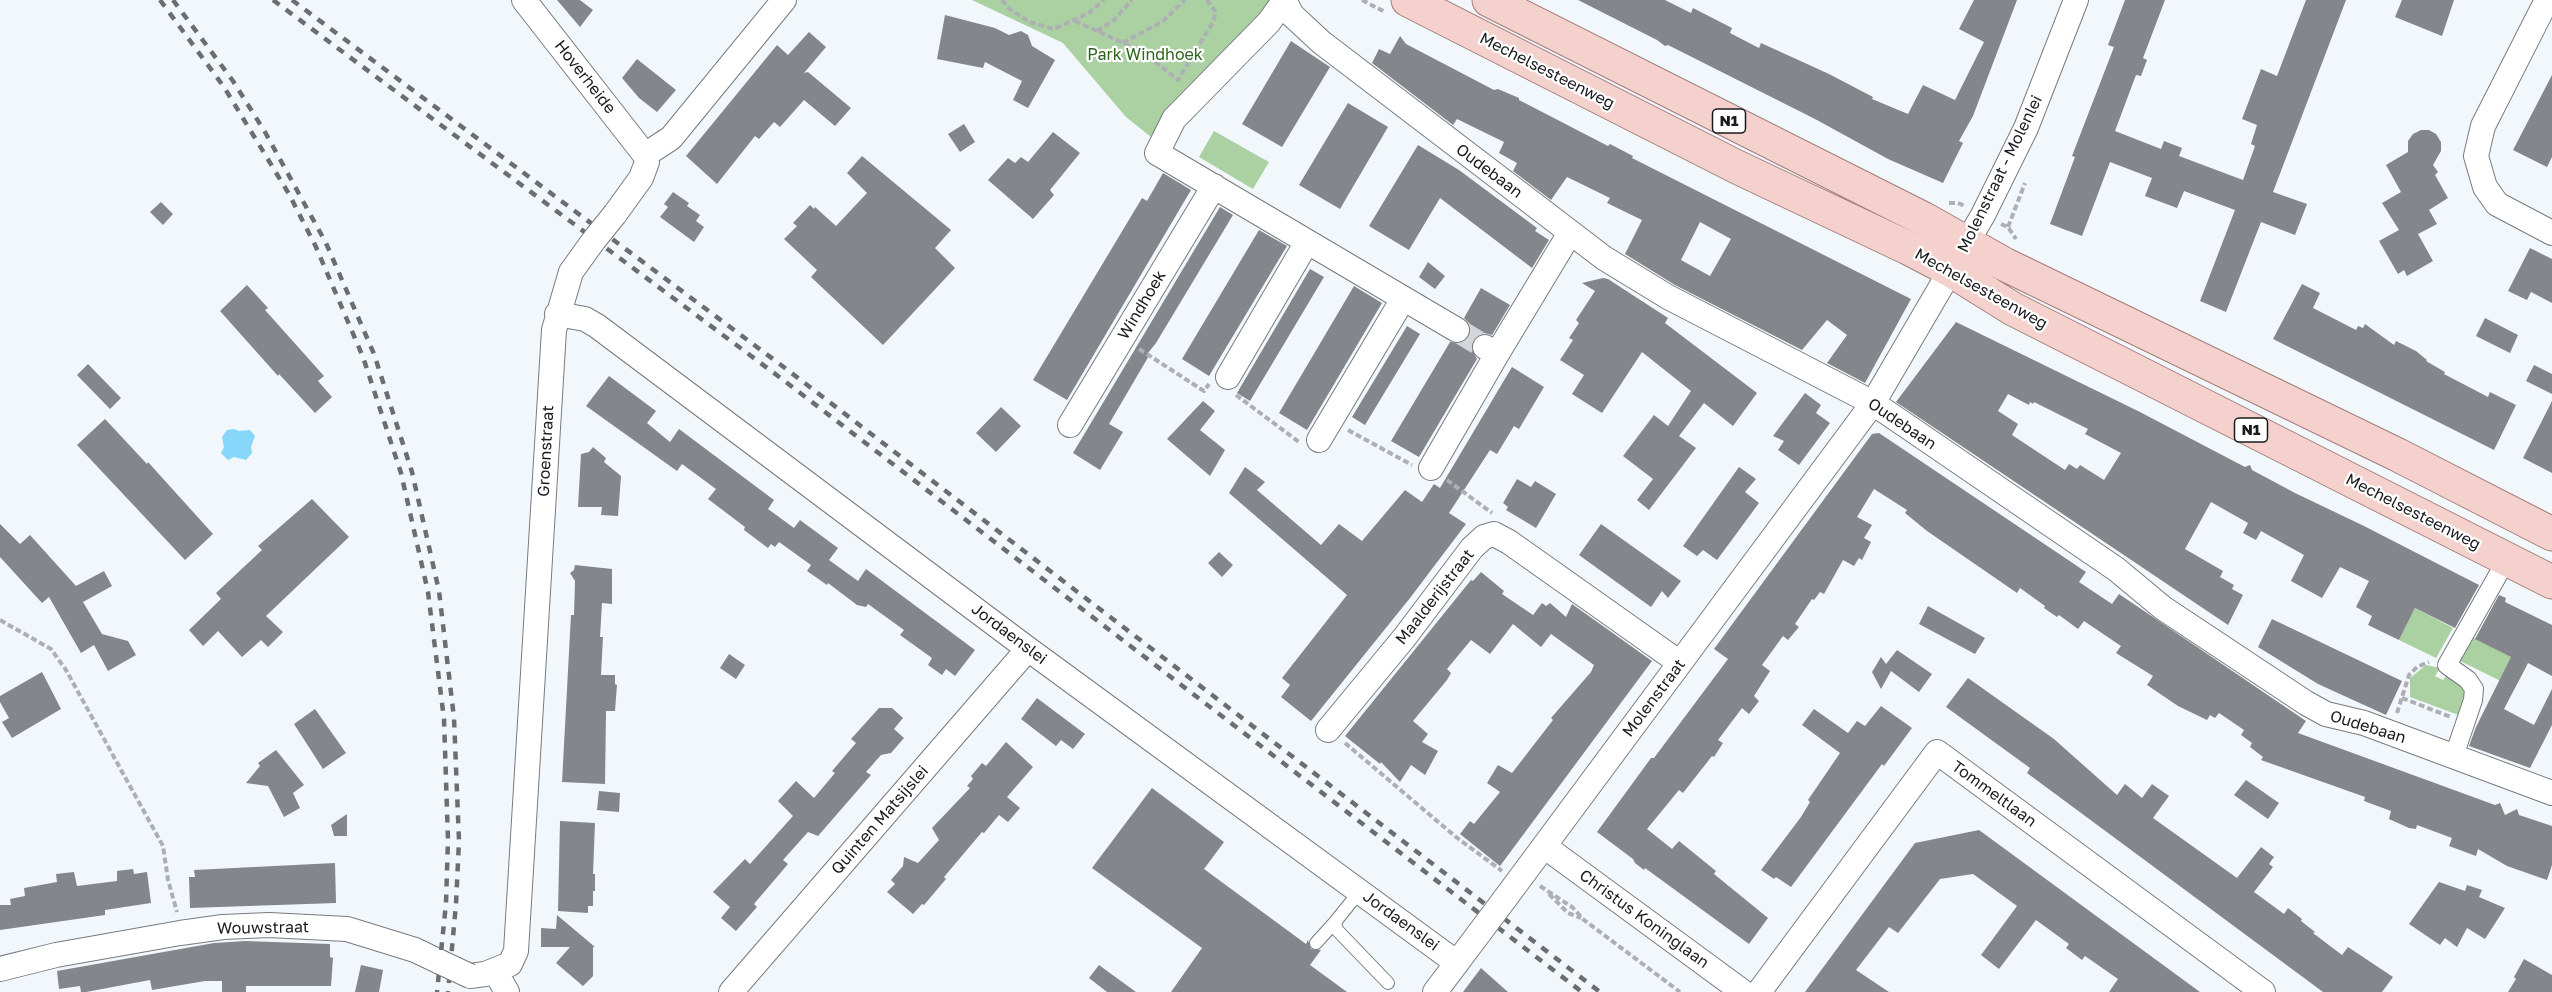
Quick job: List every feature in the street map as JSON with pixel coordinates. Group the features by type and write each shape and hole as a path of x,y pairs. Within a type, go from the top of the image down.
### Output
{"main road":[{"name":"Mechelsesteenweg","path":"1408,0 1737,167 1908,248 1952,271 1993,298 2552,582"},
{"name":"Mechelsesteenweg","path":"1489,0 2011,267 2398,455 2552,534"}],"street":[{"name":"Hoverheide","path":"524,0 645,155"},
{"path":"645,155 671,138 784,0"},
{"path":"1284,0 1269,22 1174,119 1157,153 1457,330"},
{"name":"Oudebaan","path":"1284,0 1292,15 1320,42 1604,258 1668,297 1873,403 2116,569 2163,608 2306,703 2326,714 2364,723 2552,793"},
{"name":"Molenstraat - Molenlei","path":"1873,403 1969,244 2026,128 2076,0"},
{"path":"2547,0 2482,126 2476,156 2485,187 2497,204 2552,233"},
{"name":"Groenstraat","path":"495,971 510,964 516,951 550,391 557,314 575,264 641,178 647,162 645,155"},
{"name":"Windhoek","path":"1070,425 1214,186"},
{"path":"1431,468 1491,351 1570,233"},
{"path":"1228,377 1307,242"},
{"path":"1319,440 1403,299"},
{"name":"Jordaenslei","path":"557,314 585,319 597,326 1028,649 1457,963"},
{"name":"Molenstraat","path":"1435,992 1873,403"},
{"name":"Maalderijstraat","path":"1328,730 1404,638 1472,548 1484,537 1494,534 1509,542 1680,663"},
{"path":"2454,756 2474,689 2468,680 2447,665 2507,560"},
{"name":"Quinten Matsijslei","path":"731,992 1028,649"},
{"name":"Tommeltlaan","path":"1759,992 1937,752 2263,992"},
{"name":"Christus Koninglaan","path":"1544,846 1743,992"},
{"name":"Wouwstraat","path":"0,969 56,955 223,927 312,926 347,929 415,950 470,976 495,971"},
{"path":"495,971 507,992"}],"lane":[{"path":"1993,298 2019,303 2552,572"},
{"path":"1316,943 1359,891"},
{"path":"1335,922 1337,930 1388,983"}],"path":[{"path":"1002,0 1007,7 1029,22 1054,28 1075,21 1104,0"},
{"path":"1096,32 1114,20 1132,0"},
{"path":"1123,44 1163,21 1185,0"},
{"path":"1075,21 1143,52 1178,80 1213,22 1216,12 1207,0"},
{"path":"2008,227 2021,247 2011,267"},
{"path":"0,620 51,649 66,670 163,846 180,933"},
{"path":"2390,733 2409,675 2417,667 2427,662 2447,665"},
{"path":"2402,698 2465,723"},
{"path":"1328,730 1389,778 1456,837 1510,891"},
{"path":"1584,920 1568,913 1544,889 1572,907 1584,920 1680,992"}],"green space":[{"name":"Park Windhoek","path":"972,0 1271,0 1263,14 1164,115 1151,137 1126,117 1063,43"},
{"path":"1214,131 1269,162 1253,189 1199,157"},
{"path":"2415,608 2453,628 2436,658 2399,640"},
{"path":"2473,637 2527,665 2515,688 2458,660"},
{"path":"2426,665 2440,668 2435,676 2443,680 2448,673 2469,693 2461,716 2410,697 2410,678"}],"water":[{"path":"227,430 250,430 255,436 251,447 252,453 246,460 234,457 228,460 221,453 224,447 222,437"}],"building":[{"path":"557,0 580,0 593,10 580,27"},
{"path":"1578,0 1665,0 1691,13 1693,8 1732,28 1730,33 1759,48 1761,43 1829,74 1873,97 1872,99 1908,114 1923,85 1955,100 1984,42 1959,29 1974,0 2017,0 1973,116 1959,141 1963,143 1943,183 1888,159 1815,119 1668,45 1665,46"},
{"path":"2125,0 2165,0 2143,58 2147,60 2141,76 2136,75 2115,131 2161,149 2164,141 2182,148 2179,156 2243,180 2255,146 2251,144 2257,125 2242,119 2261,69 2277,76 2306,0 2346,0 2273,192 2307,204 2295,235 2261,222 2226,312 2200,301 2235,210 2184,191 2177,208 2145,196 2152,178 2110,162 2082,236 2050,224 2075,157 2072,156 2114,47 2108,45"},
{"path":"2402,0 2454,0 2442,36 2395,17"},
{"path":"945,15 995,28 1009,35 1021,31 1028,35 1032,46 1055,60 1028,108 1013,100 1022,81 985,62 983,68 937,59"},
{"path":"809,32 826,47 804,73 808,72 851,108 835,126 804,100 780,127 774,122 759,139 755,136 717,184 686,156 777,45 788,55"},
{"path":"1400,36 1406,44 1494,90 1498,89 1519,98 1608,146 1610,144 1633,156 1632,158 1911,299 1865,383 1827,363 1847,335 1827,320 1802,350 1675,285 1625,254 1642,220 1607,203 1610,198 1567,177 1551,200 1513,171 1517,163 1499,153 1504,142 1457,119 1453,125 1372,63 1379,49 1390,54","holes":["1700,222 1731,239 1710,276 1681,260"]},
{"path":"1291,41 1330,67 1282,147 1242,124"},
{"path":"637,59 676,90 657,112 639,98 622,78"},
{"path":"2552,75 2552,157 2547,167 2513,150"},
{"path":"1348,103 1388,127 1340,209 1299,185"},
{"path":"964,124 975,142 960,152 948,134"},
{"path":"2421,130 2429,130 2436,134 2441,142 2441,151 2433,165 2438,172 2435,175 2448,198 2429,210 2437,224 2418,234 2433,261 2407,276 2404,270 2398,274 2379,241 2399,230 2382,203 2401,192 2386,165 2408,152 2408,141 2413,134"},
{"path":"1053,132 1080,153 1050,190 1054,195 1033,219 988,180 1008,158 1015,163 1021,157 1028,162"},
{"path":"1418,145 1459,170 1537,228 1535,231 1549,240 1532,268 1440,198 1409,250 1369,226"},
{"path":"862,156 951,230 935,248 955,268 883,345 811,277 817,270 784,239 797,226 793,223 810,205 836,226 867,193 847,173"},
{"path":"1163,173 1191,190 1067,400 1033,380 1142,198 1147,201"},
{"path":"673,192 689,203 687,206 700,215 696,221 704,227 694,242 660,217 668,207 664,204"},
{"path":"161,202 173,214 163,225 150,212"},
{"path":"1220,207 1233,215 1148,353 1150,354 1109,424 1123,432 1100,470 1073,453"},
{"path":"1259,230 1287,246 1209,376 1182,359"},
{"path":"2530,248 2552,259 2552,303 2531,292 2527,300 2508,291"},
{"path":"1428,262 1445,276 1435,289 1419,277"},
{"path":"1310,269 1324,277 1250,401 1237,393"},
{"path":"1603,278 1668,318 1665,323 1757,393 1733,426 1704,403 1679,436 1696,448 1649,510 1637,500 1653,479 1623,456 1654,415 1668,426 1691,391 1642,352 1602,413 1572,394 1584,375 1560,360 1573,340 1569,338 1579,323 1576,320 1595,291 1582,283"},
{"path":"2302,284 2320,293 2313,308 2356,330 2358,326 2363,328 2365,324 2394,345 2396,341 2416,351 2426,361 2445,372 2444,374 2488,397 2490,392 2516,405 2494,450 2273,339"},
{"path":"247,285 268,308 265,310 324,376 318,381 332,397 315,413 279,374 278,376 220,311"},
{"path":"1354,286 1382,303 1307,430 1279,413"},
{"path":"1481,288 1510,305 1492,335 1484,333 1473,339 1471,348 1477,359 1419,457 1391,441 1450,342 1463,343 1470,337 1470,324 1464,318"},
{"path":"2485,318 2518,335 2510,353 2476,336"},
{"path":"1956,322 2138,411 2245,467 2250,465 2252,470 2295,493 2479,585 2455,628 2415,608 2399,640 2368,625 2372,616 2356,607 2369,581 2340,567 2322,598 2291,581 2304,555 2261,531 2256,540 2243,533 2248,523 2211,502 2185,549 2223,571 2220,577 2234,585 2232,589 2243,595 2228,625 1896,402","holes":["2008,394 2029,405 2030,402 2033,404 2034,402 2088,429 2085,434 2121,453 2104,480 2080,465 2077,469 2069,464 2065,470 2012,435 2018,424 1998,411"]},
{"path":"1407,326 1420,334 1365,425 1352,417"},
{"path":"88,364 121,398 110,409 77,375"},
{"path":"2534,365 2552,374 2552,394 2526,381"},
{"path":"1512,367 1544,387 1519,429 1514,426 1497,454 1490,450 1449,513 1466,524 1311,721 1281,697 1290,685 1282,678 1347,595 1229,493 1245,467 1265,482 1257,490 1321,545 1339,524 1362,541 1405,490 1422,502 1434,484 1440,488"},
{"path":"609,376 656,411 647,423 670,442 679,429 774,500 768,509 794,528 800,520 838,548 829,560 858,581 866,569 975,650 955,676 946,669 942,675 928,665 932,658 900,635 904,630 868,604 866,607 857,605 828,583 827,585 807,571 811,565 779,542 775,547 771,544 768,548 744,530 745,527 708,499 716,489 682,464 677,471 586,406"},
{"path":"1805,393 1821,405 1816,413 1830,423 1799,465 1778,450 1784,441 1773,436"},
{"path":"1203,401 1215,411 1200,430 1225,450 1210,476 1167,439"},
{"path":"2552,401 2552,473 2523,458"},
{"path":"1001,407 1021,426 996,452 976,433"},
{"path":"105,419 147,464 148,462 213,534 185,560 77,445"},
{"path":"1879,433 2086,572 2079,582 2112,604 2119,594 2306,721 2298,733 2495,805 2500,803 2505,815 2517,809 2519,815 2552,826 2552,865 2547,880 2507,866 2478,849 2476,856 2449,846 2452,838 2417,825 2416,829 2409,828 2389,819 2391,811 2364,801 2365,797 2261,760 2263,757 2250,747 2252,743 2241,735 2244,730 2219,713 2215,718 2210,715 2207,720 2178,706 2147,685 2153,676 2116,653 2121,646 2084,621 2078,629 2059,615 2057,617 2020,588 2017,593 1927,531 1905,513 1907,510 1874,489 1857,517 1872,525 1864,538 1871,542 1862,560 1859,558 1854,566 1843,560 1824,594 1820,592 1814,600 1812,599 1795,624 1799,627 1788,640 1783,636 1762,665 1770,671 1754,696 1759,701 1749,714 1742,708 1718,740 1723,743 1714,757 1712,756 1683,793 1679,790 1647,829 1672,849 1679,841 1716,871 1714,874 1768,918 1749,944 1645,868 1644,870 1597,832 1728,659 1714,649 1872,434"},
{"path":"593,447 606,458 604,462 621,476 618,516 601,515 602,507 578,507 581,454 589,452"},
{"path":"1739,467 1756,479 1745,492 1759,503 1717,560 1703,550 1697,556 1683,546"},
{"path":"1517,479 1531,487 1535,481 1556,494 1536,528 1506,510 1508,507 1503,503"},
{"path":"312,499 349,537 266,616 283,632 268,647 261,640 242,657 218,631 203,646 189,630 221,599 216,593 262,550 258,546"},
{"path":"0,524 20,544 30,535 76,586 104,571 112,586 83,602 102,634 128,641 136,655 108,671 94,645 81,653 49,597 42,603 0,557"},
{"path":"1601,524 1681,581 1668,598 1662,591 1651,607 1579,555"},
{"path":"1219,552 1233,565 1222,577 1208,563"},
{"path":"575,565 612,569 612,604 602,603 600,637 603,637 601,675 615,675 617,685 615,711 606,711 605,784 562,782 571,615 574,615 575,581 570,573 574,570"},
{"path":"1481,572 1504,591 1502,594 1533,615 1542,603 1546,606 1550,603 1566,617 1572,604 1652,661 1500,866 1460,834 1470,821 1474,824 1500,792 1487,783 1498,765 1512,773 1553,720 1551,718 1591,672 1594,665 1551,634 1541,647 1513,624 1490,654 1471,640 1447,669 1451,673 1447,680 1413,721 1428,734 1422,742 1438,751 1425,775 1411,765 1400,782 1381,762 1380,764 1345,736 1471,580 1473,581"},
{"path":"2499,595 2506,598 2505,602 2552,625 2552,676 2528,663 2504,709 2534,725 2552,689 2552,725 2530,768 2469,746 2511,657 2475,639"},
{"path":"1928,606 1985,638 1975,654 1919,624"},
{"path":"2272,619 2402,681 2386,715 2318,684 2258,647"},
{"path":"1897,650 1932,674 1919,692 1891,671 1881,689 1872,672 1881,657 1886,664"},
{"path":"729,654 745,665 736,679 720,668"},
{"path":"42,672 61,709 12,738 2,722 9,718 0,702 0,696"},
{"path":"1968,678 2054,739 2117,795 2125,784 2142,798 2152,784 2169,796 2153,818 2237,878 2261,847 2274,857 2269,864 2273,867 2254,892 2284,914 2288,908 2315,932 2313,933 2342,955 2348,947 2393,977 2382,992 2323,992 2027,773 2030,768 1946,707"},
{"path":"1037,698 1085,734 1073,749 1061,740 1056,746 1021,719"},
{"path":"1881,706 1912,728 1884,766 1882,764 1791,887 1776,877 1774,879 1761,870 1801,817 1810,802 1808,800 1840,753 1802,725 1814,709 1848,733 1857,721 1865,726"},
{"path":"879,708 892,708 903,718 894,729 904,738 891,753 881,755 866,772 871,775 818,836 808,832 783,860 788,864 754,904 757,907 736,931 721,918 730,907 713,892 745,859 750,864 793,816 778,801 796,781 814,798 835,773 832,771 856,743 851,739"},
{"path":"315,709 346,753 323,769 294,724"},
{"path":"1006,742 1033,767 1007,797 1020,808 1008,822 999,815 944,877 946,879 924,905 922,904 913,914 887,892 895,884 891,880 903,866 904,857 918,863 939,840 932,828 970,788 967,786 973,779 971,776 982,763 986,766"},
{"path":"276,750 304,785 293,793 300,808 284,817 268,786 246,783 260,766 258,763"},
{"path":"2246,780 2279,803 2268,819 2234,795"},
{"path":"1152,788 1224,842 1204,869 1306,944 1308,940 1311,949 1321,950 1310,965 1347,992 1171,992 1202,948 1092,868"},
{"path":"599,791 620,793 619,812 597,810"},
{"path":"347,814 347,836 334,836 331,825"},
{"path":"560,821 595,823 593,874 595,874 595,891 593,891 593,906 588,906 588,913 558,911"},
{"path":"1979,830 2200,992 2109,992 2118,979 2085,956 2082,960 2066,948 2069,944 2036,920 1999,969 1981,955 2017,906 1973,874 1940,879 1898,933 1889,927 1856,970 1889,992 1805,992 1915,843"},
{"path":"335,863 336,903 190,908 189,877 195,877 194,870"},
{"path":"133,869 134,874 147,872 151,903 105,910 105,915 0,930 0,905 11,905 10,899 25,896 24,888 57,882 56,874 74,872 77,886 117,881 117,871"},
{"path":"2439,882 2465,891 2467,885 2482,890 2479,897 2505,908 2485,939 2467,928 2457,947 2445,938 2440,945 2409,924"},
{"path":"557,915 595,947 593,947 593,976 583,986 556,963 570,947 541,947 541,928 556,929"},
{"path":"245,941 330,944 330,957 333,958 331,986 246,986 246,992 222,992 222,981 205,981 152,990 150,980 86,992 81,992 80,986 59,989 57,971 214,943"},
{"path":"2524,959 2552,975 2552,992 2508,992"},
{"path":"361,965 383,970 379,992 355,992"},
{"path":"1099,965 1136,992 1107,992 1089,978"},
{"path":"1481,968 1508,992 1463,992"}],"tunnel":[{"path":"1457,330 1485,347"}],"railway":[{"path":"160,0 224,87 289,194 316,247 363,357 401,473 428,592 444,719 448,840 446,903 437,992"},
{"path":"173,0 233,81 265,132 326,243 374,354 412,472 439,591 454,718 459,841 448,992"},
{"path":"273,0 778,376 1582,992"},
{"path":"292,0 785,368 1600,992"}]}
